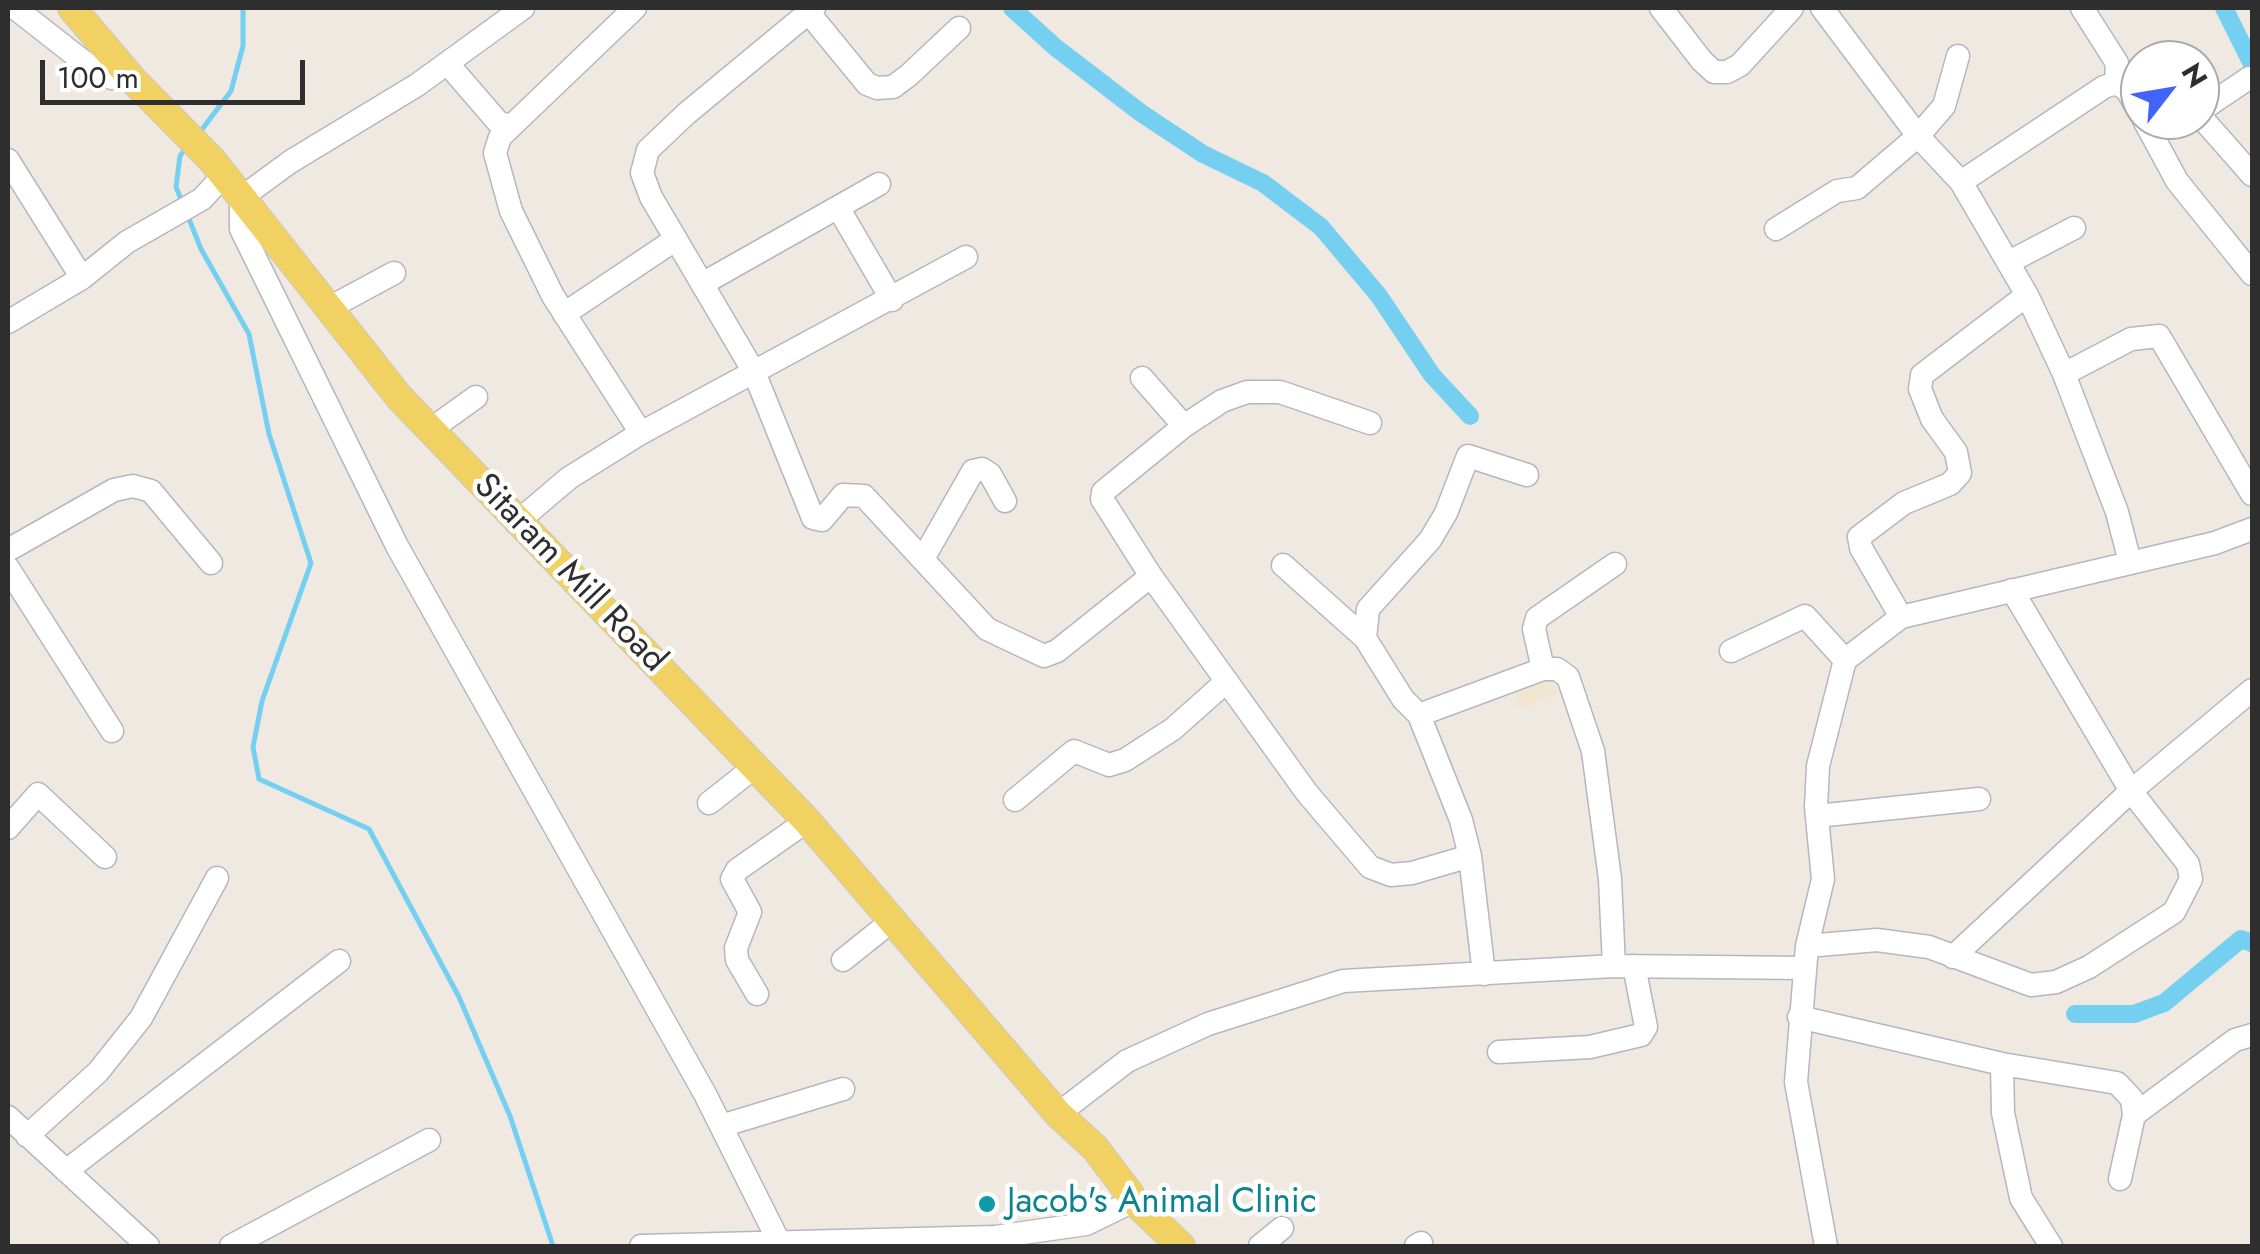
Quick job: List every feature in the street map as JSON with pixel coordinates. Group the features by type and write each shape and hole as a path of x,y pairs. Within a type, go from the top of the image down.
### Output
{"main road":[{"name":"Sitaram Mill Road","path":"72,8 133,80 218,168 430,430 807,821 1067,1123 1128,1202 1182,1246"}],"street":[{"path":"15,8 92,69 112,78 133,80"},
{"path":"522,8 447,63 241,198 242,229 397,546 721,1126 780,1244"},
{"path":"636,8 500,137 495,152 511,211 564,314 641,433"},
{"path":"1661,8 1714,72 1727,72 1740,65 1792,8"},
{"path":"1822,8 1918,136 1961,182 2027,294 2064,374 2117,512 2130,562"},
{"path":"2082,8 2117,62 2116,83"},
{"path":"959,28 910,75 893,86 877,88 866,84 812,10 648,150 642,173 754,372 813,518 812,529 844,495 864,496 987,629 1044,656 1057,651 1151,576"},
{"path":"1776,229 1837,191 1857,188 1918,136 1944,106 1958,56"},
{"path":"447,63 498,122 510,127"},
{"path":"2220,99 2250,78"},
{"path":"1961,182 2104,86 2120,86"},
{"path":"2220,137 2252,175"},
{"path":"2155,140 2177,181 2252,274"},
{"path":"8,160 82,278"},
{"path":"8,322 202,199 218,168"},
{"path":"702,284 879,184"},
{"path":"839,209 892,300"},
{"path":"2009,262 2074,228"},
{"path":"564,314 676,239"},
{"path":"516,522 554,490 641,433 966,257"},
{"path":"329,308 394,273"},
{"path":"1902,616 1861,548 1860,536 1892,512 1950,484 1960,473 1956,452 1932,419 1920,388 1922,374 2027,294"},
{"path":"2064,374 2131,339 2159,336 2252,494"},
{"path":"1142,378 1184,426"},
{"path":"1370,423 1280,392 1247,392 1222,401 1184,426 1103,492 1102,500 1151,576 1308,793 1370,868 1391,875 1412,874 1470,856"},
{"path":"430,430 476,396"},
{"path":"1365,638 1368,609 1430,540 1446,513 1468,456 1527,475"},
{"path":"924,557 973,471 982,469 990,474 1005,501"},
{"path":"8,550 114,490 133,486 151,491 211,563"},
{"path":"1826,1246 1796,1082 1806,957 1822,879 1818,766 1846,660 1902,616 2252,529"},
{"path":"1543,669 1534,629 1537,618 1616,564"},
{"path":"1283,565 1365,638 1403,700 1418,716 1460,820 1470,856 1484,974"},
{"path":"8,568 112,731"},
{"path":"1067,1123 1127,1061 1208,1024 1343,981 1806,957 1877,940 1929,947 2030,985 2056,982 2174,912 2186,894 2188,864 2131,791 2012,590"},
{"path":"1731,651 1780,626 1811,618 1846,660"},
{"path":"1418,716 1543,669 1557,669 1568,677 1593,751 1624,966 1646,1026 1641,1035 1590,1047 1499,1052"},
{"path":"1015,800 1074,751 1109,765 1125,760 1173,730 1227,681"},
{"path":"1954,958 2131,791 2252,690"},
{"path":"709,802 756,766"},
{"path":"8,828 38,794 105,857"},
{"path":"1817,816 1979,799"},
{"path":"757,994 737,960 736,948 750,912 732,879 737,870 807,821"},
{"path":"27,1136 98,1072 141,1018 217,878"},
{"path":"842,960 893,920"},
{"path":"66,1170 339,961"},
{"path":"1799,1017 2002,1064 2118,1082 2132,1100 2134,1114 2120,1180"},
{"path":"2134,1114 2235,1040 2252,1036"},
{"path":"2002,1064 2003,1113 2022,1198 2051,1246"},
{"path":"721,1126 842,1089"},
{"path":"8,1117 148,1246"},
{"path":"231,1246 429,1140"},
{"path":"640,1246 1089,1235 1128,1202"},
{"path":"1260,1246 1282,1228"}],"shaded area":[{"path":"1546,672 1558,692 1520,711 1508,685"}],"waterway":[{"path":"200,132 231,91 243,46 243,8"},
{"path":"1012,8 1055,47 1141,113 1203,154 1263,183 1321,227 1379,296 1432,375 1470,416"},
{"path":"2224,8 2252,64"},
{"path":"183,204 176,187 180,156 186,148"},
{"path":"187,214 201,249 249,334 269,434 311,563 262,701 253,747 259,779 369,829 459,997 510,1116 553,1246"},
{"path":"2075,1014 2134,1014 2164,1003 2241,939 2252,943"}],"place":[{"name":"Jacob's Animal Clinic","path":"987,1204"}]}
